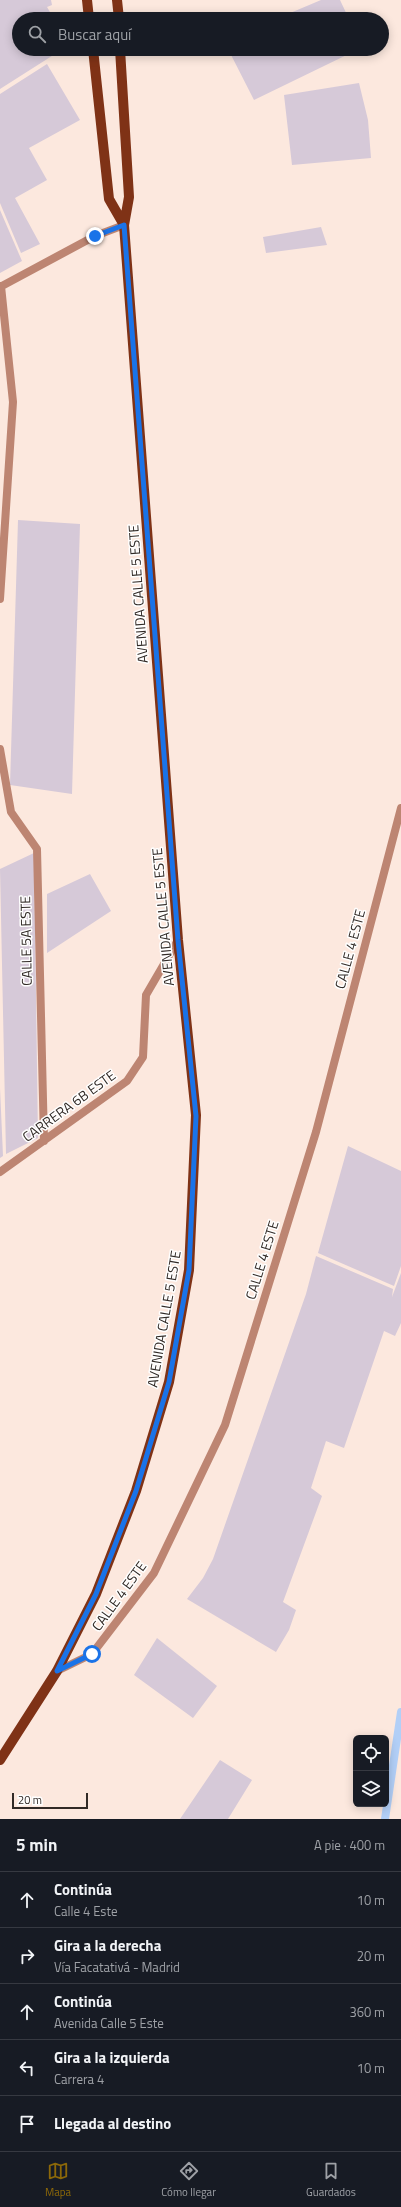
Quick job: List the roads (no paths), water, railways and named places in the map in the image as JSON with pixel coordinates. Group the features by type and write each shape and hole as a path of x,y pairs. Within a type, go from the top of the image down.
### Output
{"main road":[{"path":"87,0 88,12"},
{"path":"117,0 118,12"},
{"name":"AVENIDA CALLE 5 ESTE","path":"94,56 109,199 124,225"},
{"name":"AVENIDA CALLE 5 ESTE","path":"0,1760 57,1671 96,1594 136,1491 169,1382 189,1270 196,1116 178,940 124,225 129,197 120,56"}],"street":[{"path":"0,599 13,402 0,287 95,236 124,225"},
{"name":"CALLE 5A ESTE","path":"0,749 11,812 37,849 44,1141"},
{"name":"CALLE 4 ESTE","path":"57,1671 92,1654 154,1573 225,1425 316,1132 401,808"},
{"name":"CARRERA 6B ESTE","path":"0,1172 126,1081 144,1057 146,995 178,940"}],"waterway":[{"path":"385,1819 401,1712"}]}
